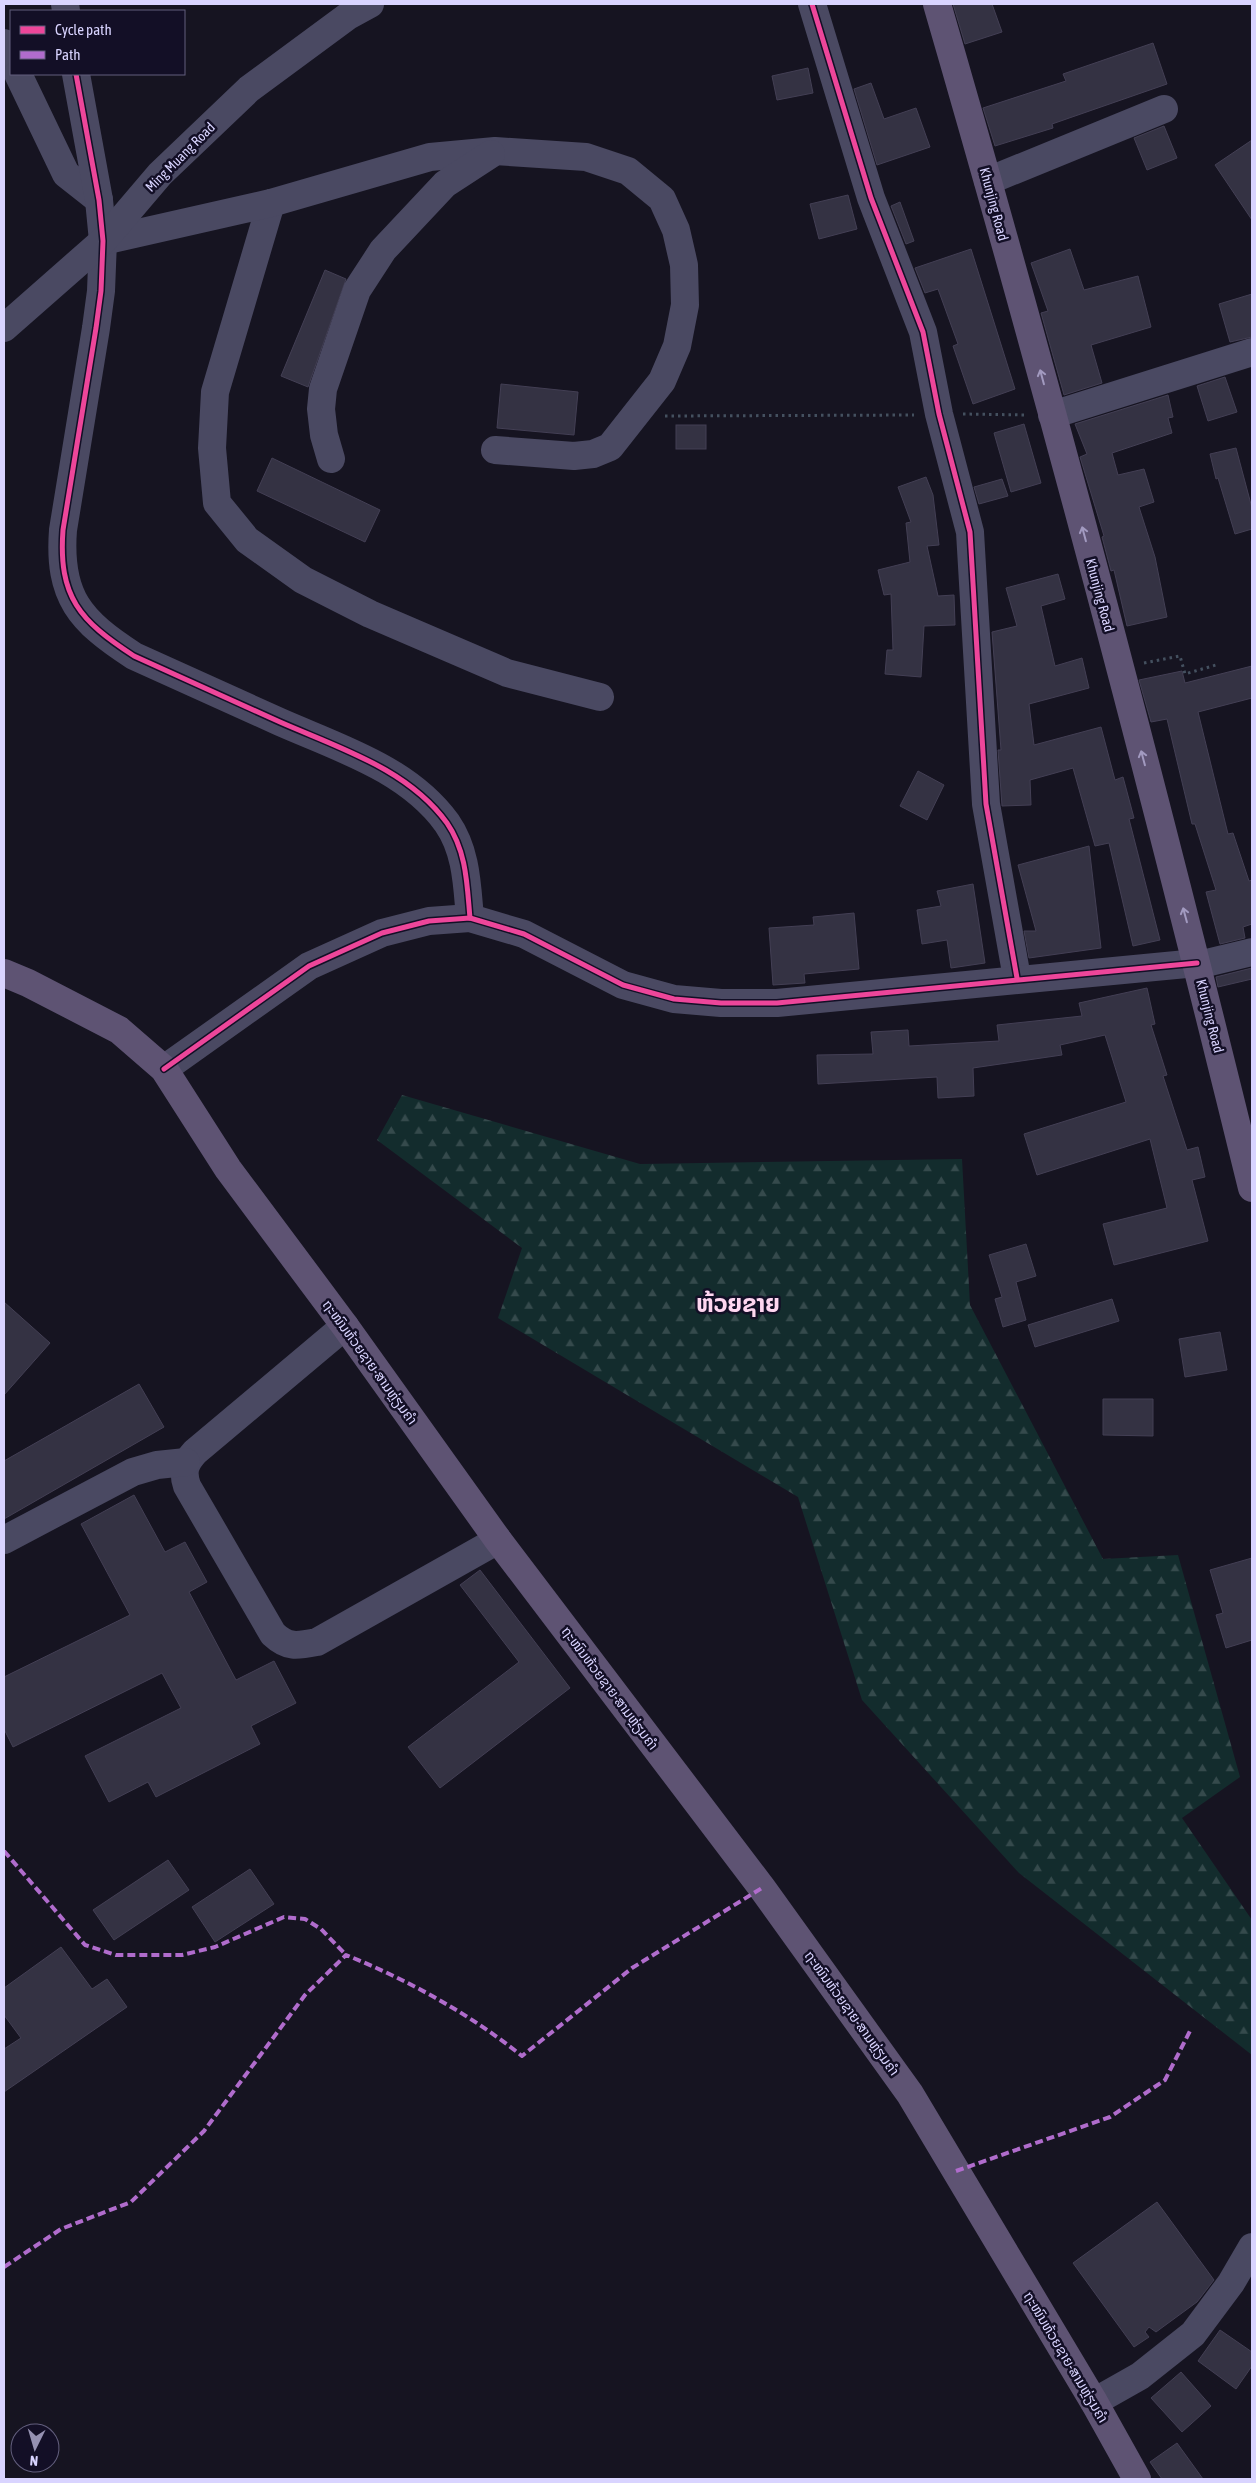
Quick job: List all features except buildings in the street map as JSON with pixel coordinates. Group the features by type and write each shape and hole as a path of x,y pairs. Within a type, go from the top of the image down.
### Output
{"main road":[{"name":"Khunjing Road","path":"937,4 1052,415 1198,964 1252,1188"},
{"name":"ຖະໜົນຫ້ວຍຊາຍ-ສາມຫຼ່ຽມຄຳ","path":"4,973 28,983 119,1030 164,1068 228,1169 345,1326 498,1540 762,1888 910,2094 1138,2479"}],"street":[{"name":"Ming Muang Road","path":"4,328 103,241 160,174 249,89 348,16 370,4"},
{"path":"812,4 871,198 923,332 940,414 970,532 986,804 1017,978"},
{"path":"4,43 10,57"},
{"path":"18,75 66,174 99,200"},
{"path":"76,75 99,200 103,241 101,291 96,328 63,530 61,559 67,586 79,610 100,634 134,656 382,767 422,795 447,824 458,844 466,870 470,918"},
{"path":"988,181 1164,109"},
{"path":"103,241 271,203 430,157 495,151 586,157 628,171 662,200 676,230 684,265 685,305 677,346 662,381 610,447 593,454 574,456 495,450"},
{"path":"332,459 324,435 321,409 323,390 357,290 383,250 445,184 495,151"},
{"path":"271,203 215,392 212,448 217,503 247,540 304,580 370,614 507,673 600,697"},
{"path":"1052,415 1252,352"},
{"path":"164,1068 309,966 382,933 429,921 470,918 524,934 623,984 674,999 721,1003 777,1003 1017,978 1198,964 1252,952"},
{"path":"4,1540 133,1472 157,1465 186,1462 345,1326"},
{"path":"186,1462 183,1475 187,1486 273,1634 283,1643 300,1646 317,1642 498,1540"},
{"path":"1094,2402 1140,2376 1193,2334 1231,2283 1252,2247"}],"path":[{"path":"636,416 1052,415"},
{"path":"1119,668 1180,656 1185,674 1216,665"}],"green space":[{"path":"402,1095 640,1164 962,1159 970,1305 1103,1559 1178,1555 1240,1777 1182,1818 1252,1920 1252,2055 1019,1873 862,1700 798,1497 498,1318 522,1248 377,1140"}],"marked path":[{"path":"4,1851 85,1945 116,1955 182,1955 215,1947 284,1917 305,1919 321,1929 346,1955"},
{"path":"4,2267 61,2229 131,2202 204,2131 305,1995 346,1955 392,1975 438,1999 481,2026 522,2056 632,1968 762,1888"},
{"path":"956,2171 1110,2117 1165,2080 1191,2029"}],"cycle path":[{"path":"812,4 871,198 923,332 939,414 970,532 986,804 1017,978"},
{"path":"76,75 99,200 103,241 101,291 96,328 63,530 62,553 64,573 76,605 99,631 134,656 348,751 393,774 413,788 431,804 454,834 465,869 470,918"},
{"path":"164,1069 309,966 382,933 429,921 470,918 524,934 623,985 674,999 721,1003 777,1003 1197,963"}],"district":[{"name":"ຫ້ວຍຊາຍ","path":"738,1304"}]}
